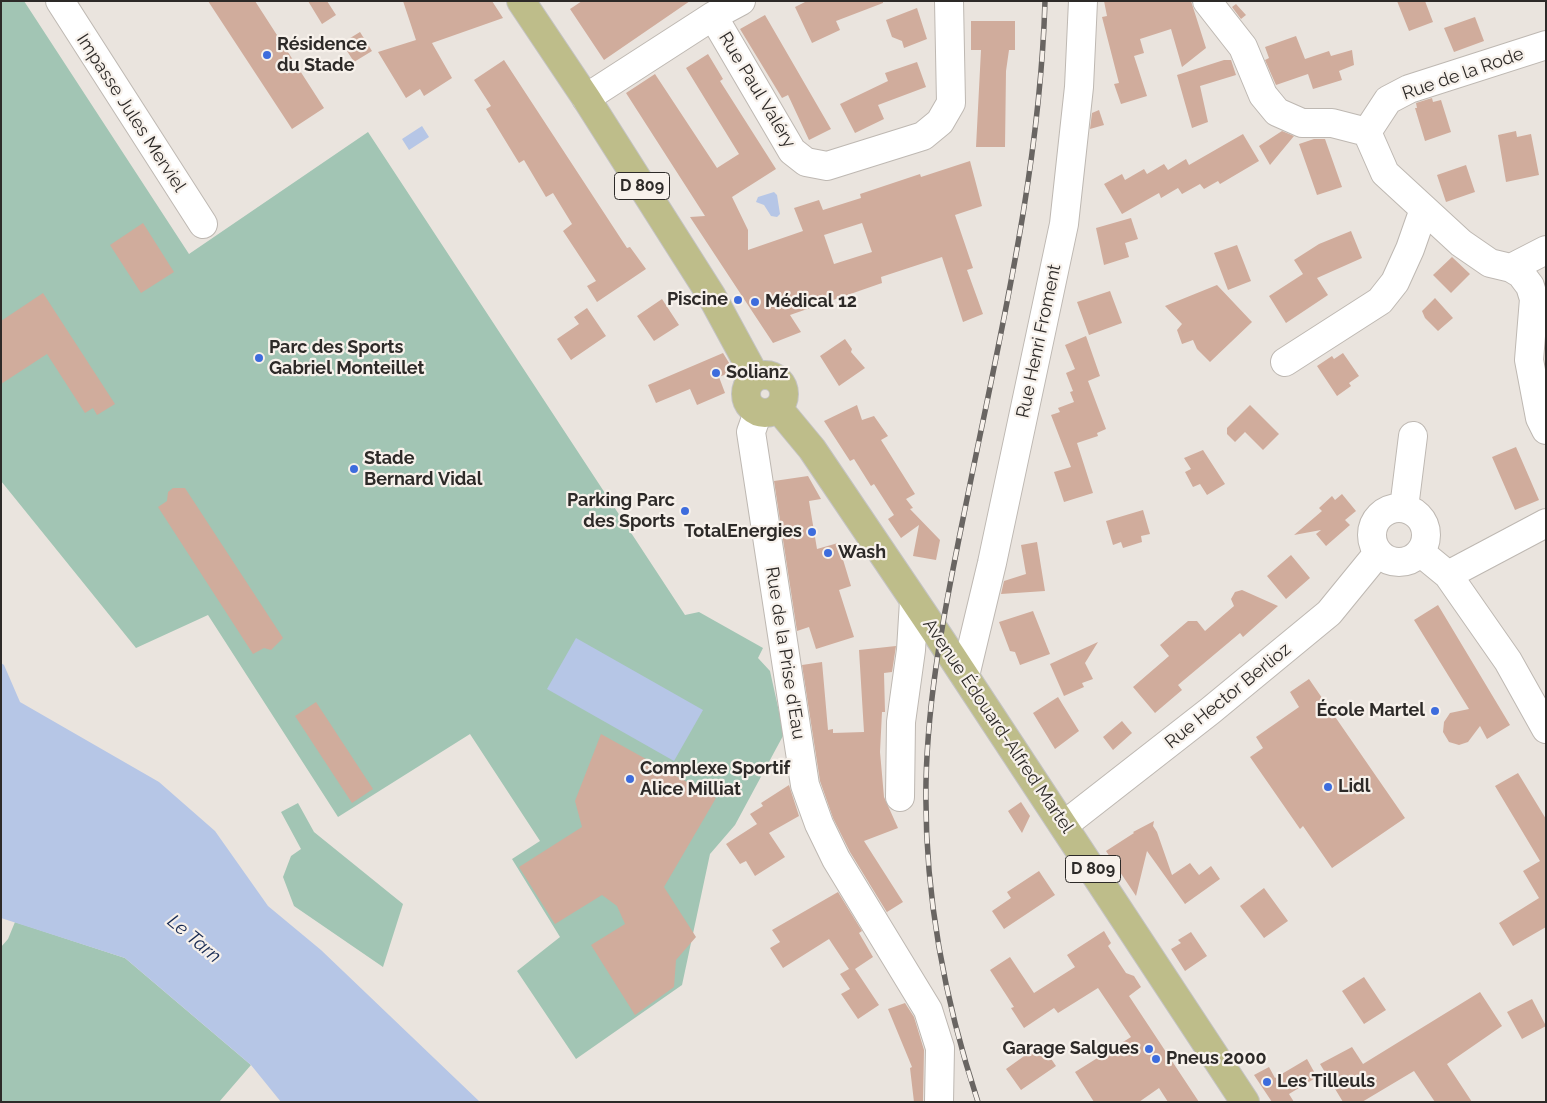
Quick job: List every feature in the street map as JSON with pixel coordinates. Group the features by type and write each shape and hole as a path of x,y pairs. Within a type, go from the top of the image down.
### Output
{"main road":[{"name":"D 809","path":"520,1 586,98 711,295 755,376 771,375 782,386 784,394 768,410 812,449 914,601"},
{"name":"Avenue Édouard-Alfred Martel","path":"914,601 1064,825 1245,1102"}],"street":[{"name":"Impasse Jules Merviel","path":"60,1 203,224"},
{"path":"586,98 713,16 741,1"},
{"name":"Rue Paul Valéry","path":"713,16 792,151 806,162 827,166 923,136 940,122 951,103 949,1"},
{"name":"Rue Henri Froment","path":"965,676 992,563 1064,224 1079,87 1083,1"},
{"path":"1207,1 1244,47 1263,95 1277,112 1302,123 1332,123 1367,132 1385,173 1424,209 1468,248 1490,263 1511,268 1521,274 1530,286 1534,299 1529,360 1540,418 1546,430"},
{"name":"Rue de la Rode","path":"1367,132 1388,100 1409,90 1546,45"},
{"path":"1286,362 1380,301 1395,282 1410,250 1424,209"},
{"path":"1511,268 1546,250"},
{"name":"Rue de la Prise d'Eau","path":"768,410 751,432 805,785 819,824 836,859 928,1010 940,1048 939,1102"},
{"path":"1404,508 1413,436"},
{"path":"1404,508 1413,512 1425,526 1425,544 1420,552 1407,562 1391,562 1378,553 1371,538 1375,522 1388,510 1404,508"},
{"path":"1448,575 1546,523"},
{"path":"1420,552 1448,575 1508,661 1546,729"},
{"name":"Rue Hector Berlioz","path":"1064,825 1210,711 1329,613 1378,553"},
{"path":"900,797 901,722 911,650 914,601"}],"green space":[{"name":"Parc des Sports Gabriel Monteillet","path":"1,1 24,1 189,254 368,132 685,615 699,612 763,648 758,658 770,671 784,734 735,825 710,854 682,985 576,1059 517,971 560,937 512,859 540,841 470,734 338,817 208,615 136,648 1,481"},
{"path":"298,803 314,832 403,904 383,967 294,906 283,877 291,856 301,849 281,812"},
{"path":"15,922 125,958 251,1065 219,1102 1,1102 1,947 8,939"}],"water":[{"path":"422,126 429,137 409,150 402,139"},
{"path":"774,192 777,195 780,214 777,217 771,216 764,205 756,202 758,197"},
{"path":"576,638 703,710 674,761 547,689"},
{"name":"Le Tarn","path":"1,663 4,665 20,702 159,782 215,831 268,906 321,950 480,1102 281,1102 251,1065 125,958 1,918"}],"building":[{"name":"Résidence du Stade","path":"208,1 255,1 324,108 292,129"},
{"path":"308,1 327,1 336,15 322,24"},
{"path":"403,1 492,1 503,18 432,43 452,78 424,96 420,89 406,98 378,52 416,40"},
{"path":"582,1 690,1 604,60 570,9"},
{"path":"807,1 883,1 883,3 836,21 840,30 812,43 795,7"},
{"path":"1104,1 1191,1 1206,48 1182,67 1171,29 1140,39 1144,53 1134,56 1147,96 1121,104 1114,84 1119,83 1102,17 1107,16"},
{"path":"1397,1 1425,1 1433,22 1409,31"},
{"path":"1236,4 1246,15 1241,19 1232,7"},
{"path":"917,8 927,39 904,48 902,41 892,37 886,20"},
{"path":"765,15 831,129 809,140 788,95 782,98 740,29"},
{"path":"1475,17 1484,41 1454,52 1444,28"},
{"path":"971,21 1015,21 1015,50 1009,50 1006,71 1005,147 976,147 981,50 971,50"},
{"path":"360,32 372,51 354,62 342,43"},
{"path":"1296,36 1305,59 1329,51 1331,56 1352,50 1354,65 1339,71 1342,80 1313,89 1308,74 1276,85 1265,60 1269,58 1265,47"},
{"path":"708,54 723,79 720,81 776,169 732,197 748,230 748,250 803,231 794,208 819,200 823,210 861,198 860,194 920,174 921,177 970,161 982,206 955,215 973,268 967,270 983,314 963,322 942,257 881,277 882,283 790,315 801,332 773,343 690,217 705,216 626,93 655,74 717,168 739,154 686,68","holes":["862,223 872,252 834,264 824,235"]},
{"path":"504,60 627,248 630,247 646,269 597,302 587,286 596,281 563,231 572,224 553,193 546,197 524,160 519,163 486,109 491,106 474,80"},
{"path":"1224,60 1231,60 1236,75 1200,86 1208,122 1192,128 1177,75"},
{"path":"917,62 926,87 878,105 884,119 855,133 840,104 888,81 885,73"},
{"path":"1432,98 1433,102 1441,100 1451,132 1425,141 1415,108 1417,108 1416,103"},
{"path":"1099,110 1104,125 1090,129 1092,113"},
{"path":"1282,131 1294,136 1270,165 1259,146"},
{"path":"1516,131 1517,137 1531,134 1539,175 1506,182 1498,135"},
{"path":"1243,134 1259,161 1220,184 1218,181 1204,189 1200,184 1182,194 1178,188 1161,198 1159,193 1122,214 1104,184 1122,174 1125,180 1144,169 1147,174 1164,164 1168,170 1186,159 1189,165"},
{"path":"1314,139 1325,139 1342,187 1317,195 1299,144"},
{"path":"1466,165 1475,192 1446,202 1437,175"},
{"path":"1131,218 1138,239 1125,243 1129,257 1104,265 1096,228"},
{"path":"143,223 174,272 141,293 110,245"},
{"path":"1351,231 1362,258 1317,278 1328,295 1286,323 1269,296 1303,274 1294,260 1319,244"},
{"path":"1237,245 1251,281 1228,290 1214,253"},
{"path":"1452,257 1470,274 1451,293 1433,275"},
{"path":"1217,285 1252,322 1210,362 1197,349 1193,340 1182,344 1177,330 1182,324 1165,306"},
{"path":"1110,291 1122,323 1089,335 1077,302"},
{"path":"43,293 115,404 97,415 93,408 85,413 47,354 1,384 1,321"},
{"path":"1435,298 1453,318 1438,331 1425,318 1422,311"},
{"path":"662,299 679,325 654,341 637,316"},
{"path":"587,308 606,336 571,360 557,339 579,324 574,317"},
{"path":"1086,336 1100,376 1088,381 1106,429 1097,433 1098,436 1077,443 1093,493 1064,502 1054,472 1071,467 1051,415 1060,412 1058,408 1074,402 1070,392 1073,391 1066,373 1075,369 1065,345"},
{"path":"845,339 852,349 851,352 865,368 839,386 820,356"},
{"path":"723,353 734,371 719,377 725,393 697,405 690,389 656,403 648,385"},
{"path":"1343,353 1359,376 1349,383 1351,386 1337,396 1317,366 1332,356 1334,359"},
{"path":"857,405 862,420 874,416 888,436 881,440 915,494 906,499 913,508 910,509 940,540 936,560 913,556 919,525 901,538 888,519 894,515 874,484 871,486 854,459 850,461 824,421"},
{"path":"1250,405 1279,434 1263,450 1245,432 1235,442 1227,434 1227,428"},
{"path":"1516,447 1539,500 1515,510 1492,457"},
{"path":"1203,450 1225,484 1207,495 1200,484 1193,487 1185,472 1191,469 1184,458"},
{"path":"808,476 821,499 809,501 817,549 838,543 851,586 839,590 854,637 816,649 809,627 797,631 774,481"},
{"path":"173,488 185,488 283,638 271,650 264,648 253,654 158,507 167,501 168,492"},
{"path":"1342,494 1356,511 1345,520 1350,525 1326,546 1316,534 1321,530 1294,535 1322,511 1319,508 1332,496 1335,500"},
{"path":"1143,510 1150,534 1141,536 1142,542 1123,548 1121,542 1113,545 1106,521"},
{"path":"1037,542 1045,591 1001,594 1004,581 1026,574 1021,545"},
{"path":"1291,555 1310,578 1286,599 1267,576"},
{"path":"1242,590 1278,606 1243,637 1240,633 1178,685 1182,690 1155,713 1133,687 1169,656 1160,645 1188,621 1197,621 1205,631 1234,606 1231,599 1235,592"},
{"path":"1438,605 1510,725 1487,739 1480,726 1468,742 1459,745 1449,742 1443,732 1444,722 1450,713 1469,709 1414,620"},
{"path":"1033,611 1050,654 1020,665 1015,652 1010,651 999,622"},
{"path":"1098,642 1085,663 1093,679 1082,683 1084,687 1064,696 1050,664"},
{"path":"896,646 892,672 884,673 885,712 882,712 880,752 884,797 898,828 864,841 903,902 887,912 888,914 850,852 833,818 820,781 802,665 822,662 828,730 833,729 833,733 864,732 859,650"},
{"name":"Lidl","path":"1309,679 1405,818 1332,868 1303,826 1300,829 1250,757 1263,748 1256,737 1299,707 1290,692"},
{"path":"1058,697 1079,731 1055,749 1033,713"},
{"path":"316,702 373,789 352,803 295,716"},
{"path":"1122,721 1132,733 1113,750 1103,737"},
{"path":"601,734 716,798 664,887 696,937 676,960 674,987 635,1015 591,945 625,924 617,906 602,895 555,924 519,867 582,827 575,801"},
{"path":"1518,773 1546,819 1546,927 1513,946 1499,923 1539,898 1523,871 1540,861 1495,786"},
{"path":"789,785 799,816 769,833 785,857 755,876 746,861 740,864 726,844 757,824 750,814 763,806 761,803"},
{"path":"1021,802 1030,816 1022,833 1008,811"},
{"path":"1154,821 1153,826 1157,832 1172,875 1190,863 1199,875 1211,866 1220,879 1185,904 1147,851 1136,896 1106,851 1133,832"},
{"path":"1039,871 1055,895 1004,929 992,911 1011,898 1007,892"},
{"path":"1264,888 1288,921 1264,938 1240,906"},
{"path":"838,892 862,931 859,933 873,957 855,969 879,1005 858,1019 841,994 850,989 840,974 849,969 829,939 783,968 770,948 780,942 772,930"},
{"path":"1104,931 1111,943 1108,946 1126,973 1134,976 1141,987 1129,996 1199,1102 1168,1102 1159,1088 1139,1102 1094,1102 1075,1072 1131,1037 1098,988 1058,1013 1054,1008 1024,1028 1011,1008 1014,1007 990,970 1010,957 1034,993 1075,967 1067,955"},
{"path":"1191,932 1207,956 1185,971 1171,949 1181,943 1178,940"},
{"path":"1364,977 1386,1010 1364,1024 1342,991"},
{"path":"1480,992 1502,1026 1447,1064 1472,1102 1435,1102 1414,1071 1362,1102 1343,1102 1320,1064 1352,1047 1363,1064"},
{"path":"1532,999 1546,1026 1522,1039 1507,1012"},
{"path":"905,1003 914,1017 924,1050 923,1102 914,1102 910,1068 912,1067 888,1009"},
{"path":"1041,1044 1056,1066 1021,1090 1006,1069"},
{"path":"1307,1059 1317,1077 1289,1094 1294,1102 1272,1102 1254,1075 1269,1067 1275,1078"}],"railway":[{"path":"978,1102 955,1024 946,984 933,904 928,864 926,823 928,746 935,675 946,605 1005,314 1027,190 1042,64 1045,1"}],"place":[{"name":"Résidence du Stade","path":"267,55"},
{"name":"Piscine","path":"738,300"},
{"name":"Médical 12","path":"755,302"},
{"name":"Parc des Sports Gabriel Monteillet","path":"259,358"},
{"name":"Solianz","path":"716,373"},
{"name":"Stade Bernard Vidal","path":"354,469"},
{"name":"Parking Parc des Sports","path":"685,511"},
{"name":"TotalEnergies","path":"812,532"},
{"name":"Wash","path":"828,553"},
{"name":"École Martel","path":"1435,711"},
{"name":"Complexe Sportif Alice Milliat","path":"630,779"},
{"name":"Lidl","path":"1328,787"},
{"name":"Garage Salgues","path":"1149,1049"},
{"name":"Pneus 2000","path":"1156,1059"},
{"name":"Les Tilleuls","path":"1267,1082"}]}
